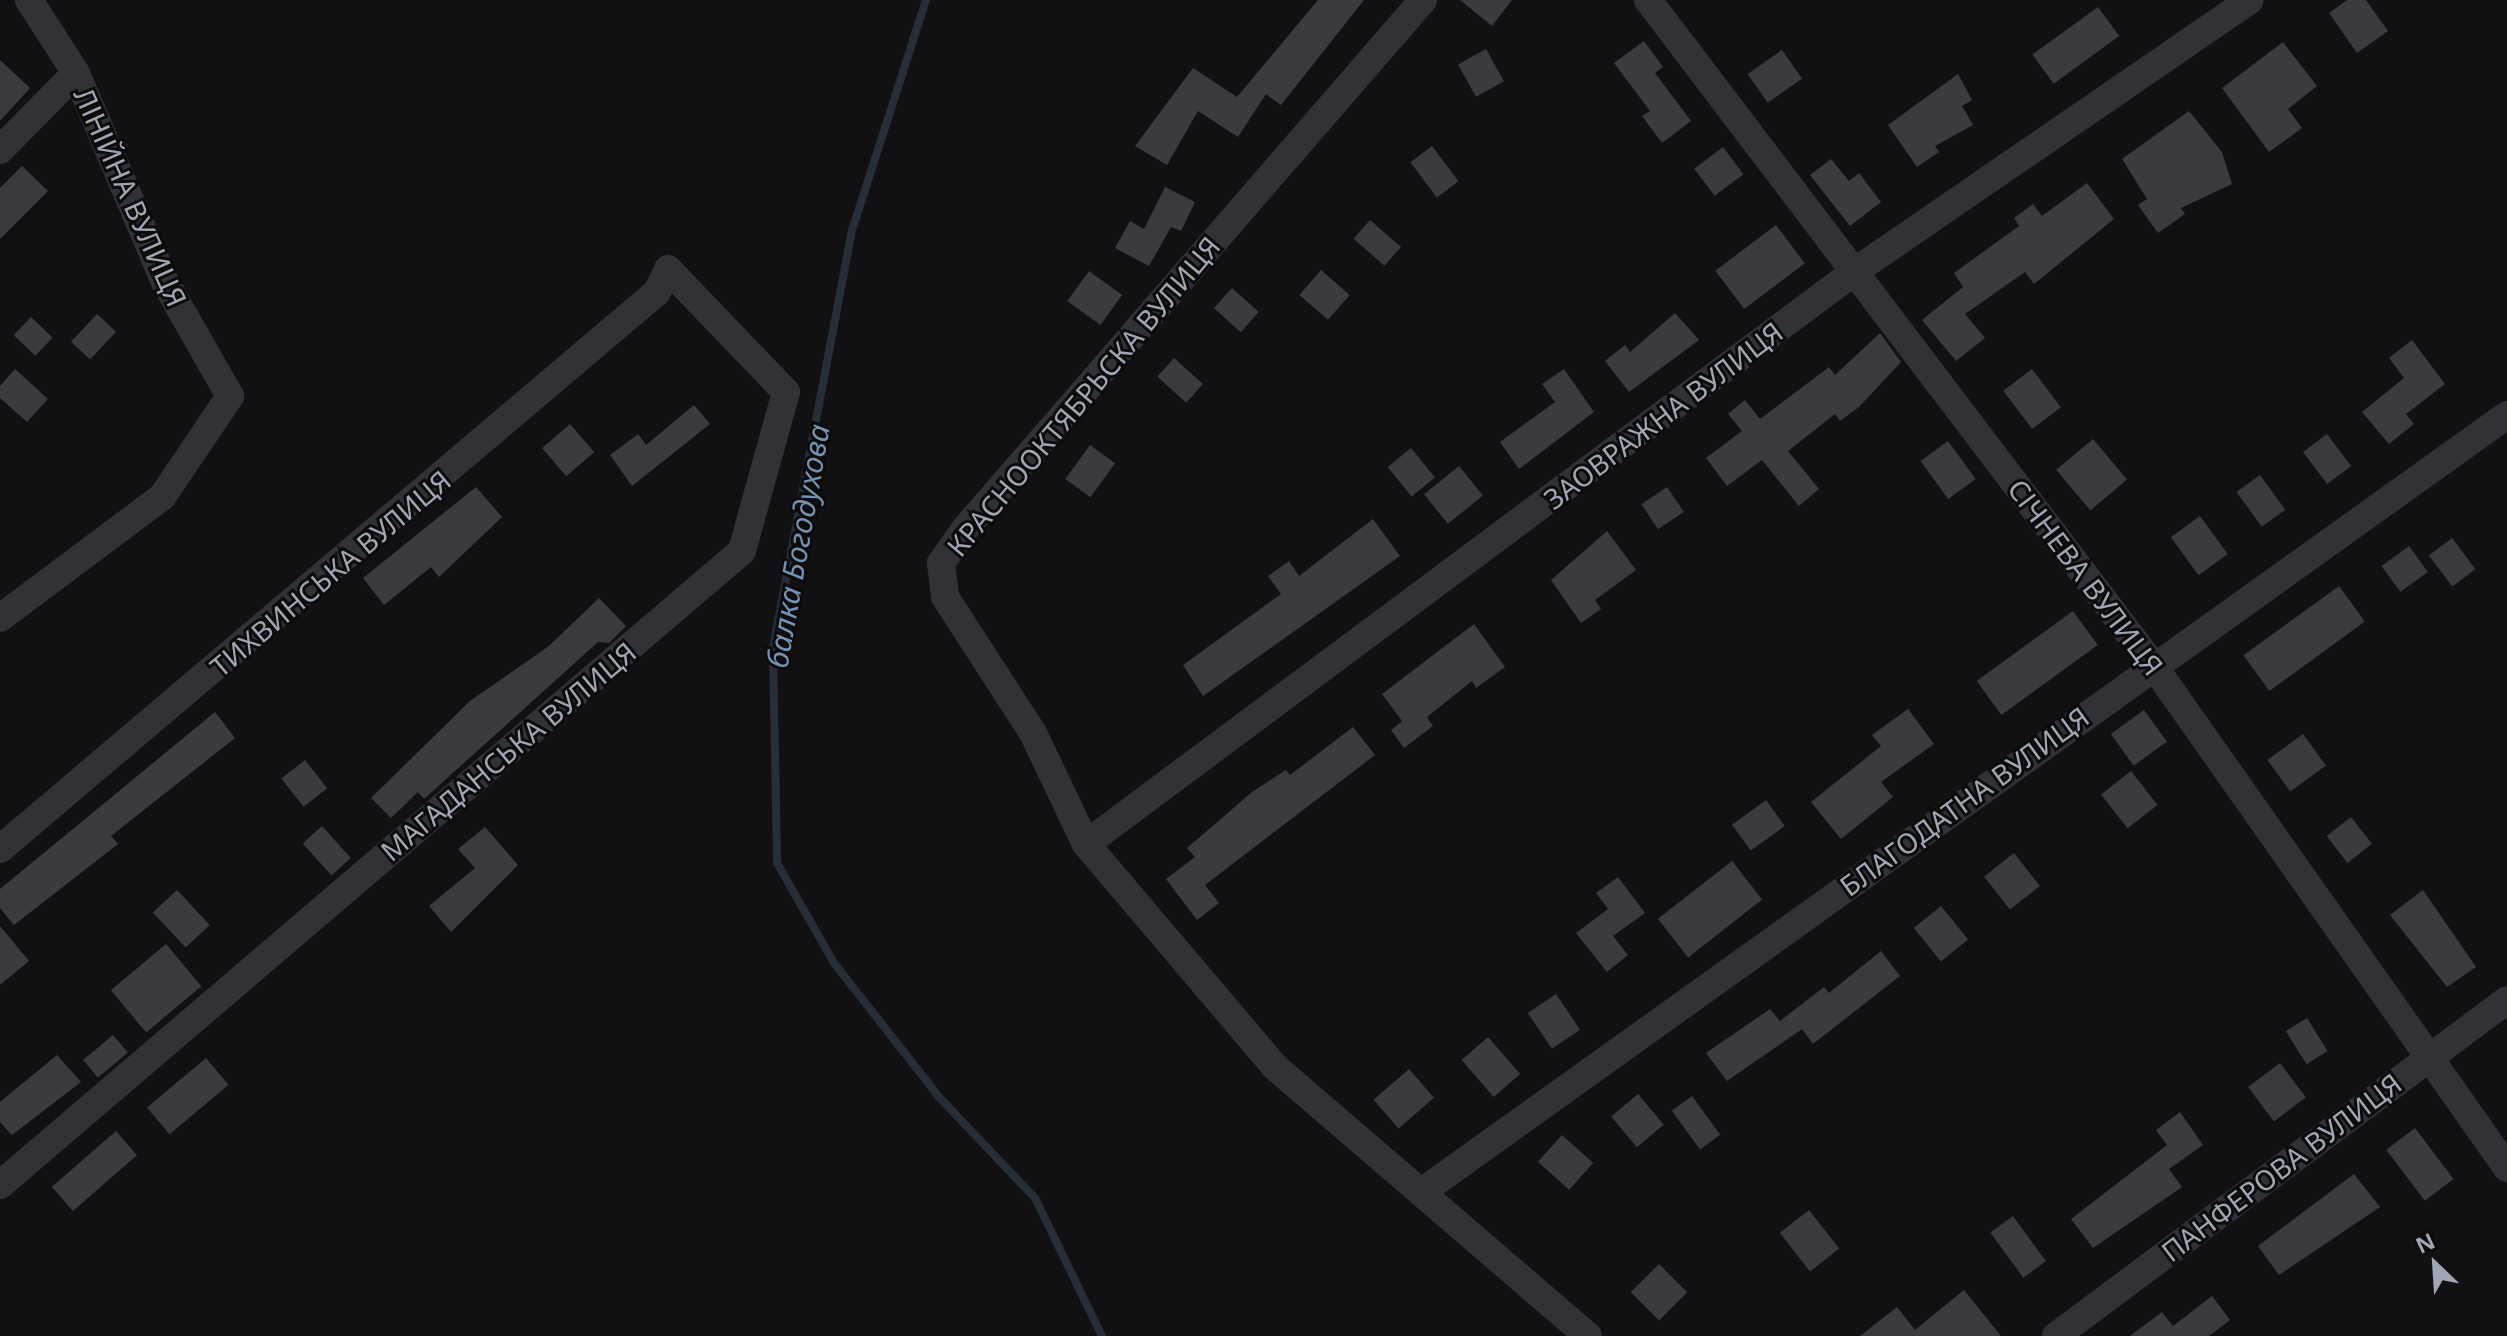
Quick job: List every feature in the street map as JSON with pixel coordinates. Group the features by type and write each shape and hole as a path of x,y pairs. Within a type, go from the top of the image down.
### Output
{"street":[{"name":"ЛІНІЙНА ВУЛИЦЯ","path":"0,618 162,497 230,396 165,282 76,73 29,0"},
{"name":"КРАСНООКТЯБРЬСКА ВУЛИЦЯ","path":"1423,0 941,563 945,597 1033,733 1086,844 1274,1066 1588,1336"},
{"name":"СІЧНЕВА ВУЛИЦЯ","path":"1648,0 2153,665 2507,1168"},
{"name":"ЗАОВРАЖНА ВУЛИЦЯ","path":"1086,844 1854,272 2250,0"},
{"path":"0,150 76,73"},
{"name":"МАГАДАНСЬКА ВУЛИЦЯ","path":"0,1185 742,551 786,392 668,269 657,292"},
{"name":"ТИХВИНСЬКА ВУЛИЦЯ","path":"0,849 657,292"},
{"name":"БЛАГОДАТНА ВУЛИЦЯ","path":"1423,1191 2153,665 2507,415"},
{"name":"ПАНФЕРОВА ВУЛИЦЯ","path":"2056,1336 2507,1000"}],"building":[{"path":"1318,0 1364,0 1281,105 1266,94 1238,137 1198,111 1167,165 1135,146 1193,68 1237,97"},
{"path":"1460,0 1512,0 1492,26"},
{"path":"2347,0 2366,0 2388,31 2357,53 2329,13"},
{"path":"2098,7 2119,36 2054,84 2032,55"},
{"path":"1644,41 1663,67 1655,73 1691,121 1662,143 1642,116 1650,111 1614,63"},
{"path":"2283,42 2317,86 2288,109 2302,128 2269,152 2222,88"},
{"path":"1486,49 1504,81 1476,97 1458,65"},
{"path":"1782,50 1802,79 1768,103 1748,74"},
{"path":"0,60 30,88 0,121"},
{"path":"1958,74 1972,100 1962,106 1973,125 1935,146 1939,152 1917,167 1888,125"},
{"path":"2189,111 2222,152 2232,184 2181,208 2185,214 2158,233 2138,205 2147,199 2122,159"},
{"path":"1432,146 1458,181 1437,197 1410,162"},
{"path":"1723,147 1743,174 1715,196 1694,169"},
{"path":"1831,159 1849,181 1859,173 1881,202 1850,226 1810,175"},
{"path":"22,166 48,191 0,239 0,188"},
{"path":"2087,183 2114,219 2034,284 2025,272 1965,314 1985,338 1956,361 1922,320 1963,287 1954,273 2019,226 2014,218 2033,204 2042,216"},
{"path":"1165,187 1195,202 1181,231 1171,227 1149,266 1115,248 1130,221 1144,229"},
{"path":"1370,220 1401,247 1385,266 1354,239"},
{"path":"1776,225 1805,263 1744,309 1715,271"},
{"path":"1321,270 1350,295 1328,320 1299,295"},
{"path":"1089,271 1122,295 1100,325 1067,301"},
{"path":"1232,288 1259,312 1241,332 1214,308"},
{"path":"1675,313 1699,340 1629,392 1605,361 1625,345 1630,352"},
{"path":"97,314 116,332 90,360 71,342"},
{"path":"31,317 53,338 35,356 14,335"},
{"path":"1880,333 1901,362 1859,407 1840,421 1835,414 1788,451 1819,489 1799,506 1762,460 1727,486 1706,458 1742,431 1728,414 1745,400 1760,419 1829,367 1835,375"},
{"path":"2412,340 2445,384 2406,414 2414,424 2389,444 2362,412 2404,378 2389,358"},
{"path":"1174,358 1203,384 1186,403 1157,377"},
{"path":"15,369 48,399 27,422 0,398 0,386"},
{"path":"1564,369 1594,412 1519,469 1500,442 1555,402 1542,384"},
{"path":"2032,369 2061,407 2032,429 2003,391"},
{"path":"694,405 710,424 632,486 610,455 638,434 646,445"},
{"path":"570,424 594,452 566,476 542,448"},
{"path":"2327,434 2351,466 2327,484 2303,452"},
{"path":"2093,439 2127,480 2090,510 2056,470"},
{"path":"1948,441 1976,479 1948,499 1920,461"},
{"path":"1090,445 1115,463 1090,497 1065,479"},
{"path":"1411,448 1435,478 1412,496 1388,467"},
{"path":"1459,466 1483,496 1448,524 1424,494"},
{"path":"2260,475 2285,510 2262,527 2237,492"},
{"path":"476,487 502,517 439,577 431,567 384,605 363,578"},
{"path":"1667,487 1684,512 1658,529 1641,504"},
{"path":"2200,516 2228,554 2199,575 2171,537"},
{"path":"1373,519 1400,556 1203,696 1183,665 1281,594 1268,576 1289,561 1299,576"},
{"path":"1607,531 1636,570 1595,600 1601,609 1581,623 1551,580"},
{"path":"2452,538 2475,569 2452,587 2429,555"},
{"path":"2409,546 2428,572 2400,592 2381,566"},
{"path":"2339,586 2365,622 2269,691 2244,655"},
{"path":"599,598 626,626 609,643 598,642 424,799 418,792 391,818 371,798 470,701 549,646"},
{"path":"2073,611 2098,645 2001,715 1977,681"},
{"path":"1474,624 1505,667 1476,688 1472,681 1427,717 1433,726 1404,748 1391,730 1402,721 1382,694"},
{"path":"1908,709 1934,744 1881,782 1893,797 1841,839 1811,802 1881,746 1872,735"},
{"path":"2144,710 2167,742 2134,766 2111,734"},
{"path":"215,712 235,738 111,836 118,844 14,925 0,908 0,889"},
{"path":"1353,727 1375,755 1205,885 1219,903 1197,920 1166,879 1195,857 1187,848 1252,792 1286,770 1290,775"},
{"path":"2303,734 2326,766 2290,791 2267,760"},
{"path":"305,760 327,788 304,807 281,778"},
{"path":"2131,771 2157,805 2128,828 2101,794"},
{"path":"1766,800 1785,826 1751,851 1732,825"},
{"path":"2351,817 2372,844 2348,863 2327,836"},
{"path":"322,826 351,858 331,875 303,843"},
{"path":"485,827 518,865 451,932 429,906 475,868 458,849"},
{"path":"2014,853 2040,886 2010,909 1984,876"},
{"path":"1732,861 1762,900 1688,957 1658,919"},
{"path":"1618,877 1645,913 1613,936 1628,955 1607,972 1576,933 1608,909 1596,893"},
{"path":"177,890 210,925 186,948 153,913"},
{"path":"2423,890 2476,967 2447,987 2390,915"},
{"path":"1941,906 1968,939 1941,961 1914,928"},
{"path":"0,926 29,961 0,985"},
{"path":"166,944 201,986 146,1032 111,990"},
{"path":"1881,951 1900,976 1813,1044 1802,1029 1727,1081 1706,1053 1770,1009 1780,1021 1824,987 1829,993"},
{"path":"1556,994 1580,1030 1552,1049 1528,1013"},
{"path":"2307,1018 2328,1051 2306,1064 2286,1031"},
{"path":"113,1035 128,1053 98,1078 83,1060"},
{"path":"1488,1037 1520,1074 1494,1097 1462,1060"},
{"path":"57,1055 81,1082 12,1135 0,1122 0,1102"},
{"path":"206,1058 228,1085 170,1134 147,1107"},
{"path":"2280,1063 2306,1097 2274,1121 2248,1087"},
{"path":"1409,1069 1434,1098 1398,1129 1374,1100"},
{"path":"1638,1094 1664,1125 1637,1147 1611,1116"},
{"path":"1692,1096 1720,1135 1700,1150 1672,1111"},
{"path":"2180,1112 2203,1145 2169,1169 2182,1187 2093,1248 2071,1219 2167,1145 2156,1130"},
{"path":"2415,1128 2454,1179 2425,1201 2386,1150"},
{"path":"116,1131 137,1155 73,1211 52,1187"},
{"path":"1562,1135 1593,1163 1569,1190 1538,1162"},
{"path":"2354,1174 2380,1207 2279,1275 2258,1246"},
{"path":"1809,1210 1839,1249 1810,1271 1780,1233"},
{"path":"2013,1216 2046,1261 2023,1278 1990,1232"},
{"path":"1659,1264 1687,1292 1659,1321 1631,1292"},
{"path":"1964,1290 2001,1336 1860,1336 1897,1307 1915,1330"},
{"path":"2212,1296 2230,1320 2209,1336 2130,1336 2162,1312 2173,1326"}],"waterway":[{"name":"балка Богодухова","path":"926,0 852,230 773,649 777,863 834,963 939,1097 1035,1198 1102,1336"}]}
